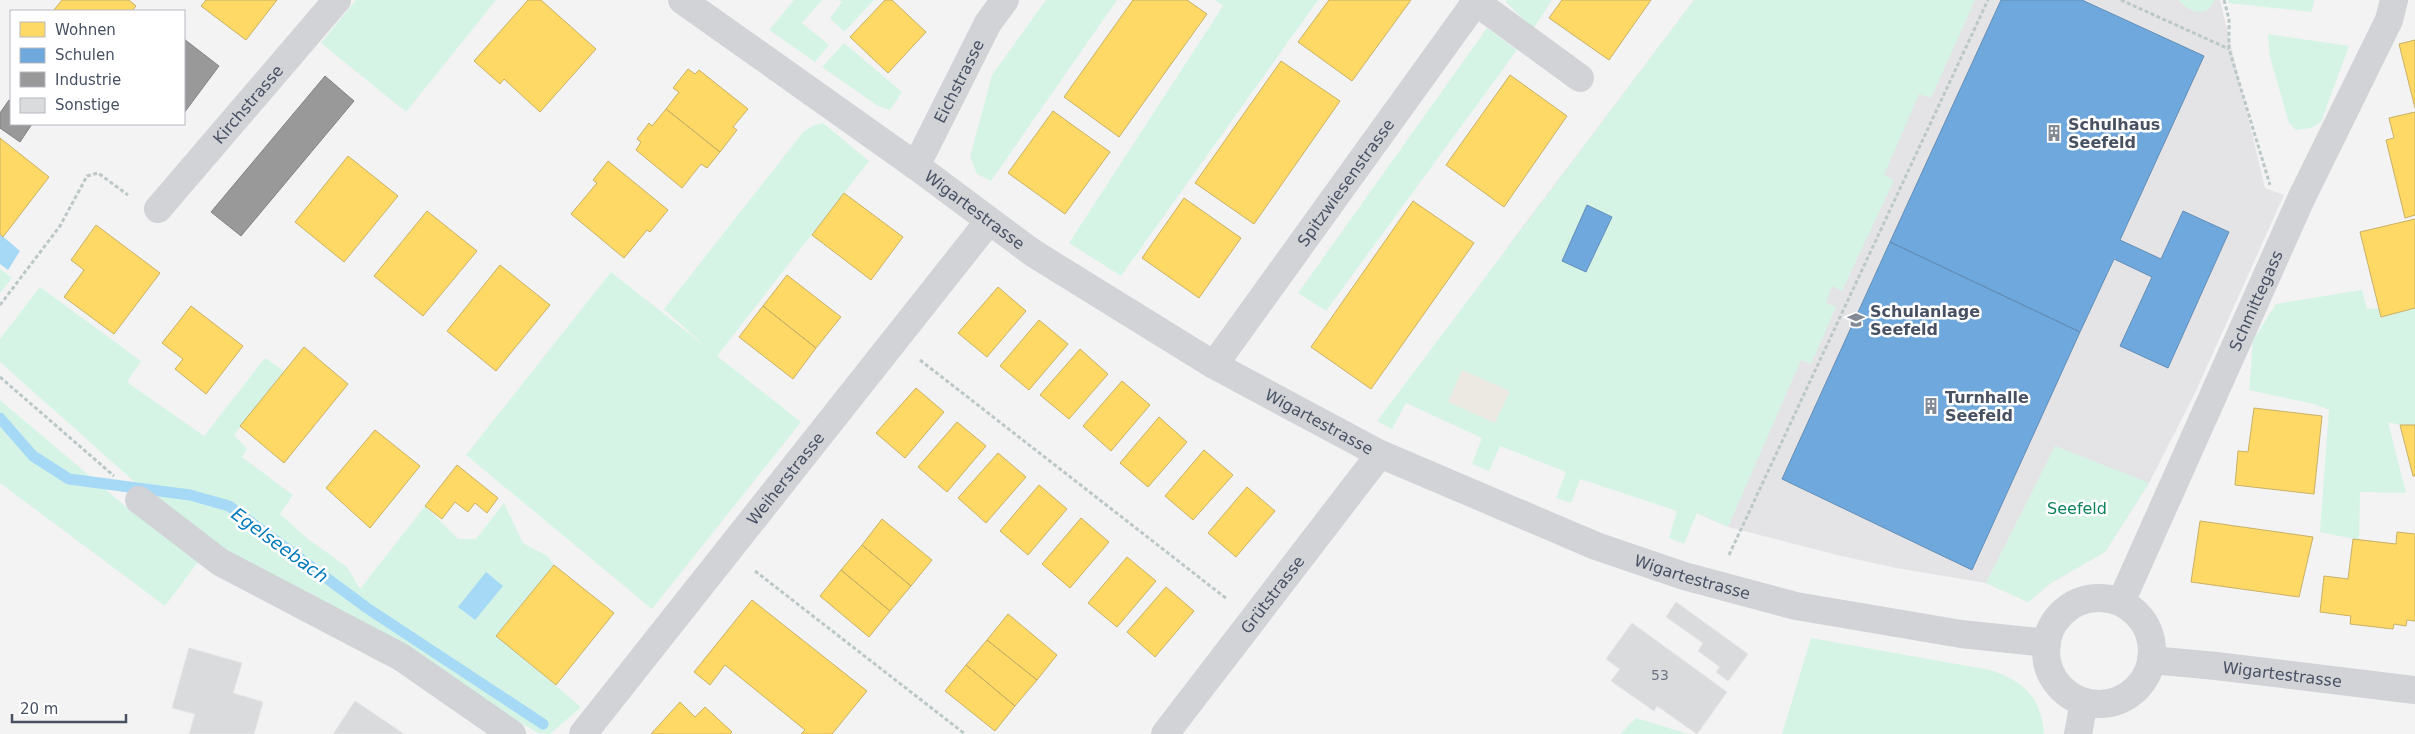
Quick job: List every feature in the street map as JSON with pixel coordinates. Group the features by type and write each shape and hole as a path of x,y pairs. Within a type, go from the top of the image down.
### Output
{"street":[{"name":"Kirchstrasse","path":"158,209 337,0"},
{"name":"Wigartestrasse","path":"682,0 916,166 1033,253 1214,365 1380,454 1596,546 1684,576 1796,606 1960,634 2047,643"},
{"name":"Eichstrasse","path":"916,166 988,23 1005,0"},
{"name":"Schmittegass","path":"2121,602 2301,199 2389,20 2394,0"},
{"path":"1476,1 1580,78"},
{"name":"Spitzwiesenstrasse","path":"1214,365 1476,1"},
{"name":"Weiherstrasse","path":"583,734 989,222"},
{"name":"Grütstrasse","path":"1164,734 1380,454"},
{"path":"138,500 220,562 400,657 512,734"},
{"path":"2105,598 2121,602 2135,612 2146,626 2151,643 2151,660 2147,675 2138,687 2127,696 2106,703 2084,702 2070,695 2059,686 2050,673 2046,658 2051,628 2060,614 2074,604 2088,599 2105,598"},
{"name":"Wigartestrasse","path":"2151,660 2415,690"},
{"path":"2078,734 2084,702"}],"path":[{"path":"1725,564 1988,0"},
{"path":"2121,0 2228,49"},
{"path":"2224,0 2229,19 2228,49 2271,187"},
{"path":"0,305 60,226 87,176 98,174 120,190 158,209"},
{"path":"918,358 1232,603"},
{"path":"0,377 107,469"},
{"path":"750,567 965,734"}],"shaded area":[{"name":"Schulanlage Seefeld","path":"1694,0 2220,0 2265,188 2284,195 2195,393 2149,483 2105,552 2051,583 2028,602 1986,583 1896,568 1728,527 1448,402 1508,246"}],"green space":[{"path":"356,0 496,0 406,112 321,43"},
{"path":"794,0 822,0 802,23 829,45 815,62 769,30"},
{"path":"839,0 874,0 844,32 830,18 842,2"},
{"path":"1046,0 1117,0 991,181 977,174 970,157 992,75"},
{"path":"1215,0 1318,0 1121,276 1069,243 1223,6"},
{"path":"1507,0 1552,0 1533,29 1506,2"},
{"path":"1694,0 1975,0 1931,98 1919,94 1884,175 1894,180 1842,291 1832,286 1826,303 1836,307 1811,364 1801,360 1728,527 1697,513 1684,544 1669,538 1677,511 1580,479 1571,503 1556,498 1566,472 1500,446 1489,471 1472,464 1482,438 1406,403 1392,429 1377,421","holes":["1587,206 1585,272 1562,260"]},
{"path":"2178,0 2215,0 2209,9 2196,12"},
{"path":"2228,0 2314,0 2312,12 2229,3"},
{"path":"1487,28 1517,50 1326,311 1298,293"},
{"path":"2268,34 2349,46 2321,122 2311,128 2296,130 2289,123 2270,57"},
{"path":"844,43 902,92 890,110 878,106 822,67"},
{"path":"823,123 869,161 717,356 801,422 652,609 466,455 611,272 706,347 664,309 804,131 814,125"},
{"path":"0,269 12,278 0,293"},
{"path":"40,287 141,361 127,382 204,436 265,358 284,371 234,435 247,449 242,457 293,495 280,514 308,539 347,567 360,589 425,506 458,539 476,539 504,503 523,543 547,556 554,565 496,636 581,707 550,734 538,733 203,536 155,500 0,362 0,339"},
{"path":"2362,290 2367,309 2415,306 2415,425 2400,425 2388,422 2406,493 2360,492 2359,540 2320,532 2329,410 2314,404 2249,390 2253,340 2276,304"},
{"path":"0,400 137,516 201,558 165,606 0,483"},
{"name":"Seefeld","path":"2055,446 2149,483 2105,552 2051,583 2028,602 1986,583"},
{"path":"1811,638 1990,670 2002,674 2021,685 2035,700 2044,734 1782,734"},
{"path":"1636,718 1688,734 1620,734"}],"sand":[{"path":"1462,370 1510,391 1495,423 1448,402"}],"water":[{"path":"0,234 20,251 8,270 0,264"},
{"path":"486,572 503,586 475,620 458,607"}],"building: Wohnen":[{"path":"62,0 129,0 136,6 133,10 54,10"},
{"path":"206,0 277,0 246,40 201,6"},
{"path":"528,0 541,0 596,49 540,112 504,79 500,84 474,61"},
{"path":"885,0 892,0 926,32 888,73 850,37"},
{"path":"1133,0 1187,0 1207,14 1119,137 1064,97"},
{"path":"1329,0 1411,0 1352,81 1298,42"},
{"path":"1562,0 1651,0 1609,60 1549,18"},
{"path":"2415,40 2415,108 2399,44"},
{"path":"1281,61 1340,101 1254,224 1195,183"},
{"path":"688,69 695,74 699,70 748,109 733,127 737,130 720,152 666,109 679,92 673,88"},
{"path":"1510,75 1567,116 1504,207 1446,165"},
{"path":"666,109 720,152 707,168 701,164 682,188 636,150 641,142 637,139 649,123 652,126"},
{"path":"1053,111 1110,152 1065,214 1008,173"},
{"path":"2415,112 2415,215 2405,218 2386,140 2394,138 2389,118"},
{"path":"0,138 49,177 3,237 0,234"},
{"path":"348,156 398,196 344,262 295,222"},
{"path":"608,161 668,210 650,232 647,230 624,258 571,214 597,183 593,180"},
{"path":"844,193 903,237 871,280 812,235"},
{"path":"1184,198 1241,238 1199,298 1142,258"},
{"path":"1413,201 1474,243 1371,389 1311,347"},
{"path":"427,211 477,251 423,316 374,276"},
{"path":"2415,219 2415,308 2381,317 2360,232"},
{"path":"96,225 160,273 114,334 64,297 84,270 71,260"},
{"path":"500,265 550,305 496,371 447,331"},
{"path":"787,275 841,317 816,348 763,306"},
{"path":"998,287 1026,311 987,357 958,333"},
{"path":"191,306 243,346 206,394 175,369 183,359 162,343"},
{"path":"763,306 816,348 793,379 739,337"},
{"path":"1039,320 1068,344 1029,390 1000,366"},
{"path":"304,347 348,384 284,463 240,426"},
{"path":"1080,349 1108,374 1069,419 1040,395"},
{"path":"1122,381 1150,405 1111,451 1083,426"},
{"path":"916,388 944,412 905,458 876,433"},
{"path":"2254,408 2322,416 2314,494 2235,485 2238,451 2248,452"},
{"path":"1159,417 1187,442 1148,487 1120,463"},
{"path":"957,422 986,446 947,492 918,467"},
{"path":"2400,425 2415,425 2415,476 2413,476"},
{"path":"375,430 420,466 370,528 326,488"},
{"path":"1204,450 1233,475 1193,520 1165,496"},
{"path":"998,453 1026,477 986,523 958,498"},
{"path":"457,465 498,498 487,513 475,503 468,512 455,502 442,519 425,506"},
{"path":"1039,485 1067,509 1028,555 1000,531"},
{"path":"1247,487 1275,511 1236,557 1208,533"},
{"path":"1081,518 1109,542 1070,588 1042,564"},
{"path":"882,519 932,560 911,586 862,545"},
{"path":"2200,521 2313,537 2299,597 2191,582"},
{"path":"2397,532 2415,534 2415,621 2407,620 2406,626 2394,624 2393,629 2350,624 2351,616 2320,612 2324,576 2348,579 2353,539 2396,544"},
{"path":"862,545 911,586 890,611 841,570"},
{"path":"1127,557 1156,581 1117,627 1088,603"},
{"path":"554,565 614,613 556,685 496,636"},
{"path":"841,570 890,611 869,637 820,596"},
{"path":"1166,587 1194,611 1155,657 1127,632"},
{"path":"752,600 867,691 832,734 801,734 805,730 725,665 710,685 694,672"},
{"path":"1008,614 1057,655 1037,680 987,640"},
{"path":"987,640 1037,680 1015,706 966,665"},
{"path":"966,665 1015,706 995,731 945,691"},
{"path":"680,702 695,717 705,707 732,732 730,734 651,734"}],"building: Schulen":[{"name":"Schulhaus Seefeld","path":"2001,0 2082,0 2204,56 2120,240 2161,259 2183,211 2229,232 2168,368 2120,346 2152,277 2114,259 2080,332 1890,242"},
{"path":"1587,205 1612,217 1586,272 1562,261"},
{"name":"Turnhalle Seefeld","path":"1890,242 2080,332 1972,570 1782,479"}],"building: Industrie":[{"path":"185,40 219,66 185,112"},
{"path":"325,76 354,101 241,236 211,212"},
{"path":"9,100 10,125 31,125 20,142 0,128 0,113"}],"building: Sonstige":[{"path":"1676,602 1748,654 1728,681 1716,672 1720,667 1698,651 1703,643 1666,617"},
{"path":"1632,623 1727,692 1697,734 1657,706 1654,711 1611,681 1620,669 1606,659"},
{"path":"189,648 242,663 233,693 263,702 254,734 189,734 195,714 172,708"},
{"path":"355,701 404,734 333,734"}],"waterway":[{"name":"Egelseebach","path":"0,418 33,456 69,479 190,495 229,506 367,608 543,724"}],"place":[{"name":"Schulhaus Seefeld","path":"2054,133"},
{"name":"Schulanlage Seefeld","path":"1856,320"},
{"name":"Turnhalle Seefeld","path":"1931,406"}]}
